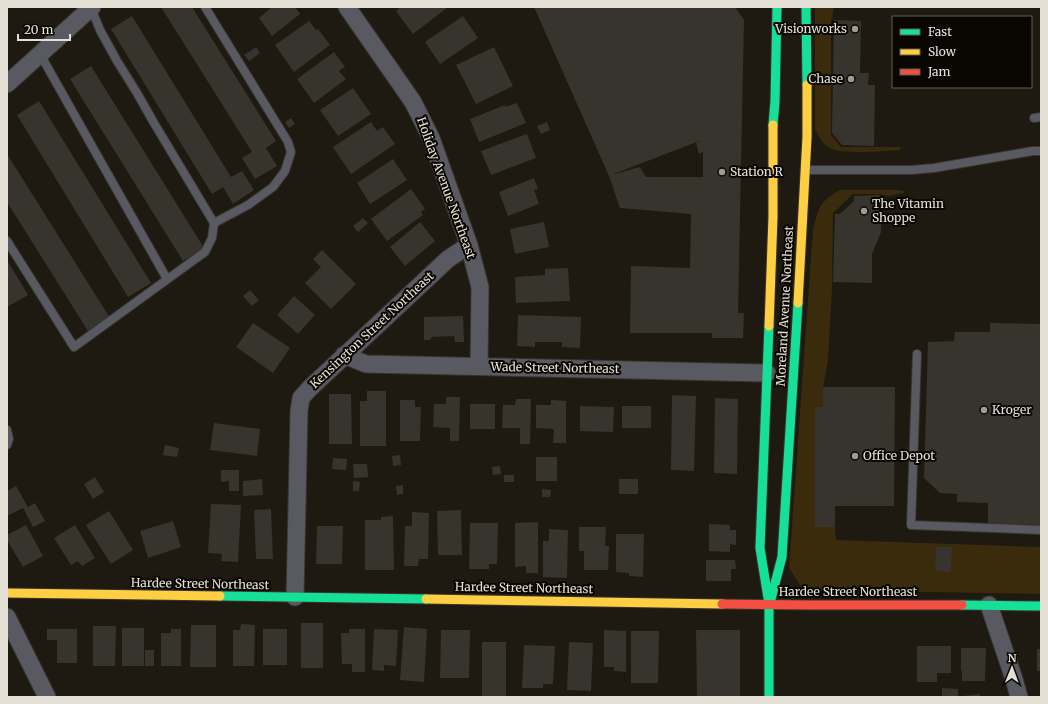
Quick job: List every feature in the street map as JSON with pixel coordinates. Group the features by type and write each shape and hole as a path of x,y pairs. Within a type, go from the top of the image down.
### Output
{"main road":[{"name":"Moreland Avenue Northeast","path":"769,604 782,557 803,215 801,170 807,137 806,7"},
{"name":"Moreland Avenue Northeast","path":"769,697 769,604 760,548 773,217 778,169 773,132 775,11"},
{"name":"Hardee Street Northeast","path":"7,593 812,605 1041,606"}],"street":[{"path":"7,84 91,7"},
{"name":"Holiday Avenue Northeast","path":"348,7 413,102 431,138 469,245 480,287 479,366"},
{"name":"Kensington Street Northeast","path":"295,598 299,411 301,398 344,355 448,259 469,245"},
{"name":"Wade Street Northeast","path":"344,355 366,364 766,373"},
{"path":"989,605 1019,697"},
{"path":"7,617 47,697"}],"lane":[{"path":"7,240 74,347 167,278 205,252 212,238 214,223 137,92 117,62 100,30 91,7"},
{"path":"205,7 288,142 291,152 285,172 273,187 248,205 214,223"},
{"path":"40,54 167,278"},
{"path":"801,170 911,170 934,168 1033,151 1041,151"},
{"path":"916,354 911,525 1041,530"},
{"path":"7,430 9,439 7,445"}],"shaded area":[{"path":"815,7 834,7 831,22 831,135 841,147 900,147 901,150 864,152 836,150 830,148 819,137 815,129"},
{"path":"840,190 898,190 904,191 904,193 888,196 880,194 853,194 833,213 832,289 828,360 823,387 823,407 815,407 815,527 835,527 836,540 1041,547 1041,594 807,590 800,585 789,568 813,230 821,206 828,198"}],"building":[{"path":"161,7 192,7 276,141 266,148 277,166 255,179 242,158 252,152"},
{"path":"272,7 295,7 300,14 272,36 259,18"},
{"path":"401,7 448,7 413,34 396,11"},
{"name":"Station R","path":"534,7 735,7 744,20 738,313 744,313 743,338 712,338 712,333 630,333 631,266 690,268 691,214 620,208 609,176","holes":["702,140 696,143 699,154 703,152 703,177 646,177 640,167 611,175"]},
{"path":"132,16 231,177 242,171 254,190 233,204 223,187 212,194 111,29"},
{"path":"463,16 478,38 440,64 425,42"},
{"name":"Chase","path":"834,20 861,21 860,73 869,73 868,85 875,85 874,146 842,145 832,133"},
{"path":"309,21 316,30 318,29 330,45 294,72 275,45"},
{"path":"256,47 260,53 249,61 244,55"},
{"path":"494,47 513,86 476,104 456,65"},
{"path":"334,52 345,67 339,71 346,79 314,103 297,79"},
{"path":"91,66 204,248 183,261 70,79"},
{"path":"353,88 371,114 338,136 320,110"},
{"path":"39,101 151,283 128,297 17,115"},
{"path":"517,103 526,123 479,142 470,119 505,105 505,107"},
{"path":"291,118 295,124 289,128 285,122"},
{"path":"371,122 377,131 383,127 395,144 351,174 333,147"},
{"path":"547,122 550,130 541,134 537,126"},
{"path":"527,134 536,158 491,175 481,151"},
{"path":"7,154 110,318 88,331 7,202"},
{"path":"393,159 407,180 370,204 357,183"},
{"path":"534,178 538,189 534,190 539,204 508,216 499,192"},
{"path":"411,189 425,209 421,212 423,215 387,241 371,219"},
{"path":"880,195 881,232 872,254 872,283 833,282 835,214 840,214 854,201 854,196"},
{"path":"363,218 368,223 358,232 353,226"},
{"path":"420,222 435,241 405,266 390,247"},
{"path":"544,222 549,247 515,254 510,229"},
{"path":"322,250 356,284 331,309 305,283 321,267 313,259"},
{"path":"7,260 28,295 7,307"},
{"path":"568,268 570,301 516,303 515,277 545,275 545,269"},
{"path":"250,290 259,300 252,306 243,296"},
{"path":"294,296 315,315 298,334 277,315"},
{"path":"518,315 581,317 580,348 562,347 562,342 535,342 535,347 517,346"},
{"path":"463,316 464,342 455,342 454,336 432,337 430,340 424,340 424,317"},
{"path":"253,323 290,348 273,373 236,347"},
{"name":"Kroger","path":"990,323 1041,324 1041,525 988,524 988,503 957,502 957,494 940,493 924,478 928,342 954,341 955,332 990,332"},
{"name":"Office Depot","path":"823,387 895,387 894,506 835,506 835,527 815,527 815,407 823,407"},
{"path":"367,391 386,391 386,446 360,446 360,401 367,401"},
{"path":"329,394 351,394 352,444 329,444"},
{"path":"672,395 696,396 694,471 671,470"},
{"path":"446,397 460,397 459,441 450,441 450,428 433,427 434,404 446,404"},
{"path":"715,398 738,399 737,474 714,473"},
{"path":"516,399 531,399 530,444 520,444 520,428 502,428 503,405 515,405"},
{"path":"400,400 415,400 415,407 421,407 420,441 400,441"},
{"path":"551,400 566,401 566,443 553,443 554,429 536,428 536,405 551,405"},
{"path":"470,404 495,404 495,429 470,429"},
{"path":"580,406 614,407 613,432 580,431"},
{"path":"622,406 651,406 651,428 622,428"},
{"path":"214,423 260,429 257,456 210,450"},
{"path":"165,445 179,448 177,457 163,455"},
{"path":"400,455 401,465 393,466 392,456"},
{"path":"536,457 557,457 557,481 536,481"},
{"path":"333,458 347,459 346,470 332,469"},
{"path":"353,464 367,464 368,477 354,478"},
{"path":"500,466 501,474 493,475 492,467"},
{"path":"221,470 239,470 239,491 229,491 229,481 221,482"},
{"path":"504,475 514,475 514,482 504,482"},
{"path":"95,477 104,492 93,499 84,484"},
{"path":"262,479 263,495 243,496 243,481"},
{"path":"619,479 638,479 638,494 619,494"},
{"path":"353,481 360,482 359,491 353,491"},
{"path":"403,485 403,494 397,495 396,486"},
{"path":"16,486 28,507 35,503 45,521 33,527 23,508 7,516 7,491"},
{"path":"542,489 551,490 550,497 542,497"},
{"path":"211,504 241,505 238,562 221,561 222,554 208,553"},
{"path":"271,509 273,559 256,559 254,510"},
{"path":"461,510 462,555 438,555 437,511"},
{"path":"109,511 133,550 111,564 86,525"},
{"path":"412,512 429,513 428,559 419,559 418,566 404,566 405,526 412,526"},
{"path":"393,516 394,570 365,570 365,520 381,520 381,517"},
{"path":"173,521 181,547 148,558 140,531"},
{"path":"538,522 538,573 526,573 526,566 515,567 515,523"},
{"path":"470,523 498,523 497,564 489,564 489,569 469,569"},
{"path":"709,524 730,525 730,530 736,530 736,545 730,544 730,552 709,551"},
{"path":"26,525 43,556 23,567 7,540 7,535"},
{"path":"75,525 95,558 82,566 78,561 71,565 54,538"},
{"path":"317,526 343,526 342,564 316,564"},
{"path":"579,527 606,527 605,546 609,546 608,570 584,570 584,551 579,551"},
{"path":"549,529 568,530 567,578 543,577 543,541 549,541"},
{"path":"616,534 644,534 643,577 629,576 629,573 616,572"},
{"path":"936,547 952,547 951,572 935,571"},
{"path":"706,560 735,560 736,569 731,569 731,581 706,581"},
{"path":"301,623 323,623 323,668 301,668"},
{"path":"241,624 255,625 254,666 233,666 233,630 240,630"},
{"path":"191,625 216,625 216,667 190,667"},
{"path":"93,626 116,626 115,666 93,666"},
{"path":"404,627 427,629 424,682 400,680"},
{"path":"122,628 144,628 144,666 122,666"},
{"path":"47,629 77,629 77,663 57,663 57,640 47,640"},
{"path":"171,629 181,629 181,666 161,666 161,633 171,633"},
{"path":"263,629 287,629 287,665 263,665"},
{"path":"349,629 365,629 365,672 352,672 352,664 342,664 341,633 349,633"},
{"path":"374,629 398,630 396,666 384,665 384,671 372,670"},
{"path":"441,630 470,630 469,678 440,678"},
{"path":"604,630 626,631 626,672 614,671 614,667 604,667"},
{"path":"696,630 740,630 740,697 697,697"},
{"path":"631,631 659,631 658,683 631,683"},
{"path":"482,642 506,642 506,697 482,697"},
{"path":"569,642 593,643 591,691 567,690"},
{"path":"524,645 555,646 553,684 543,684 543,688 522,688"},
{"path":"917,646 951,646 951,673 937,673 937,682 917,682"},
{"path":"961,648 986,648 985,681 962,681"},
{"path":"1037,649 1041,649 1041,671 1037,671"},
{"path":"145,650 154,650 154,666 145,666"},
{"path":"942,688 958,689 958,697 942,697"},
{"path":"980,694 980,697 963,697 963,696"}],"traffic: fast":[{"path":"773,125 777,7"},
{"path":"806,7 807,85"},
{"path":"771,599 782,557 798,303"},
{"path":"769,326 760,548 769,604 769,697"},
{"path":"220,596 426,599"},
{"path":"962,605 1041,606"}],"traffic: slow":[{"path":"798,303 807,137 807,85"},
{"path":"769,326 773,217 773,125"},
{"path":"7,593 220,596"},
{"path":"426,599 722,604"}],"traffic: jam":[{"path":"722,604 962,605"}],"place":[{"name":"Visionworks","path":"855,29"},
{"name":"Chase","path":"851,79"},
{"name":"Station R","path":"722,172"},
{"name":"The Vitamin Shoppe","path":"864,211"},
{"name":"Kroger","path":"984,410"},
{"name":"Office Depot","path":"855,456"}]}
